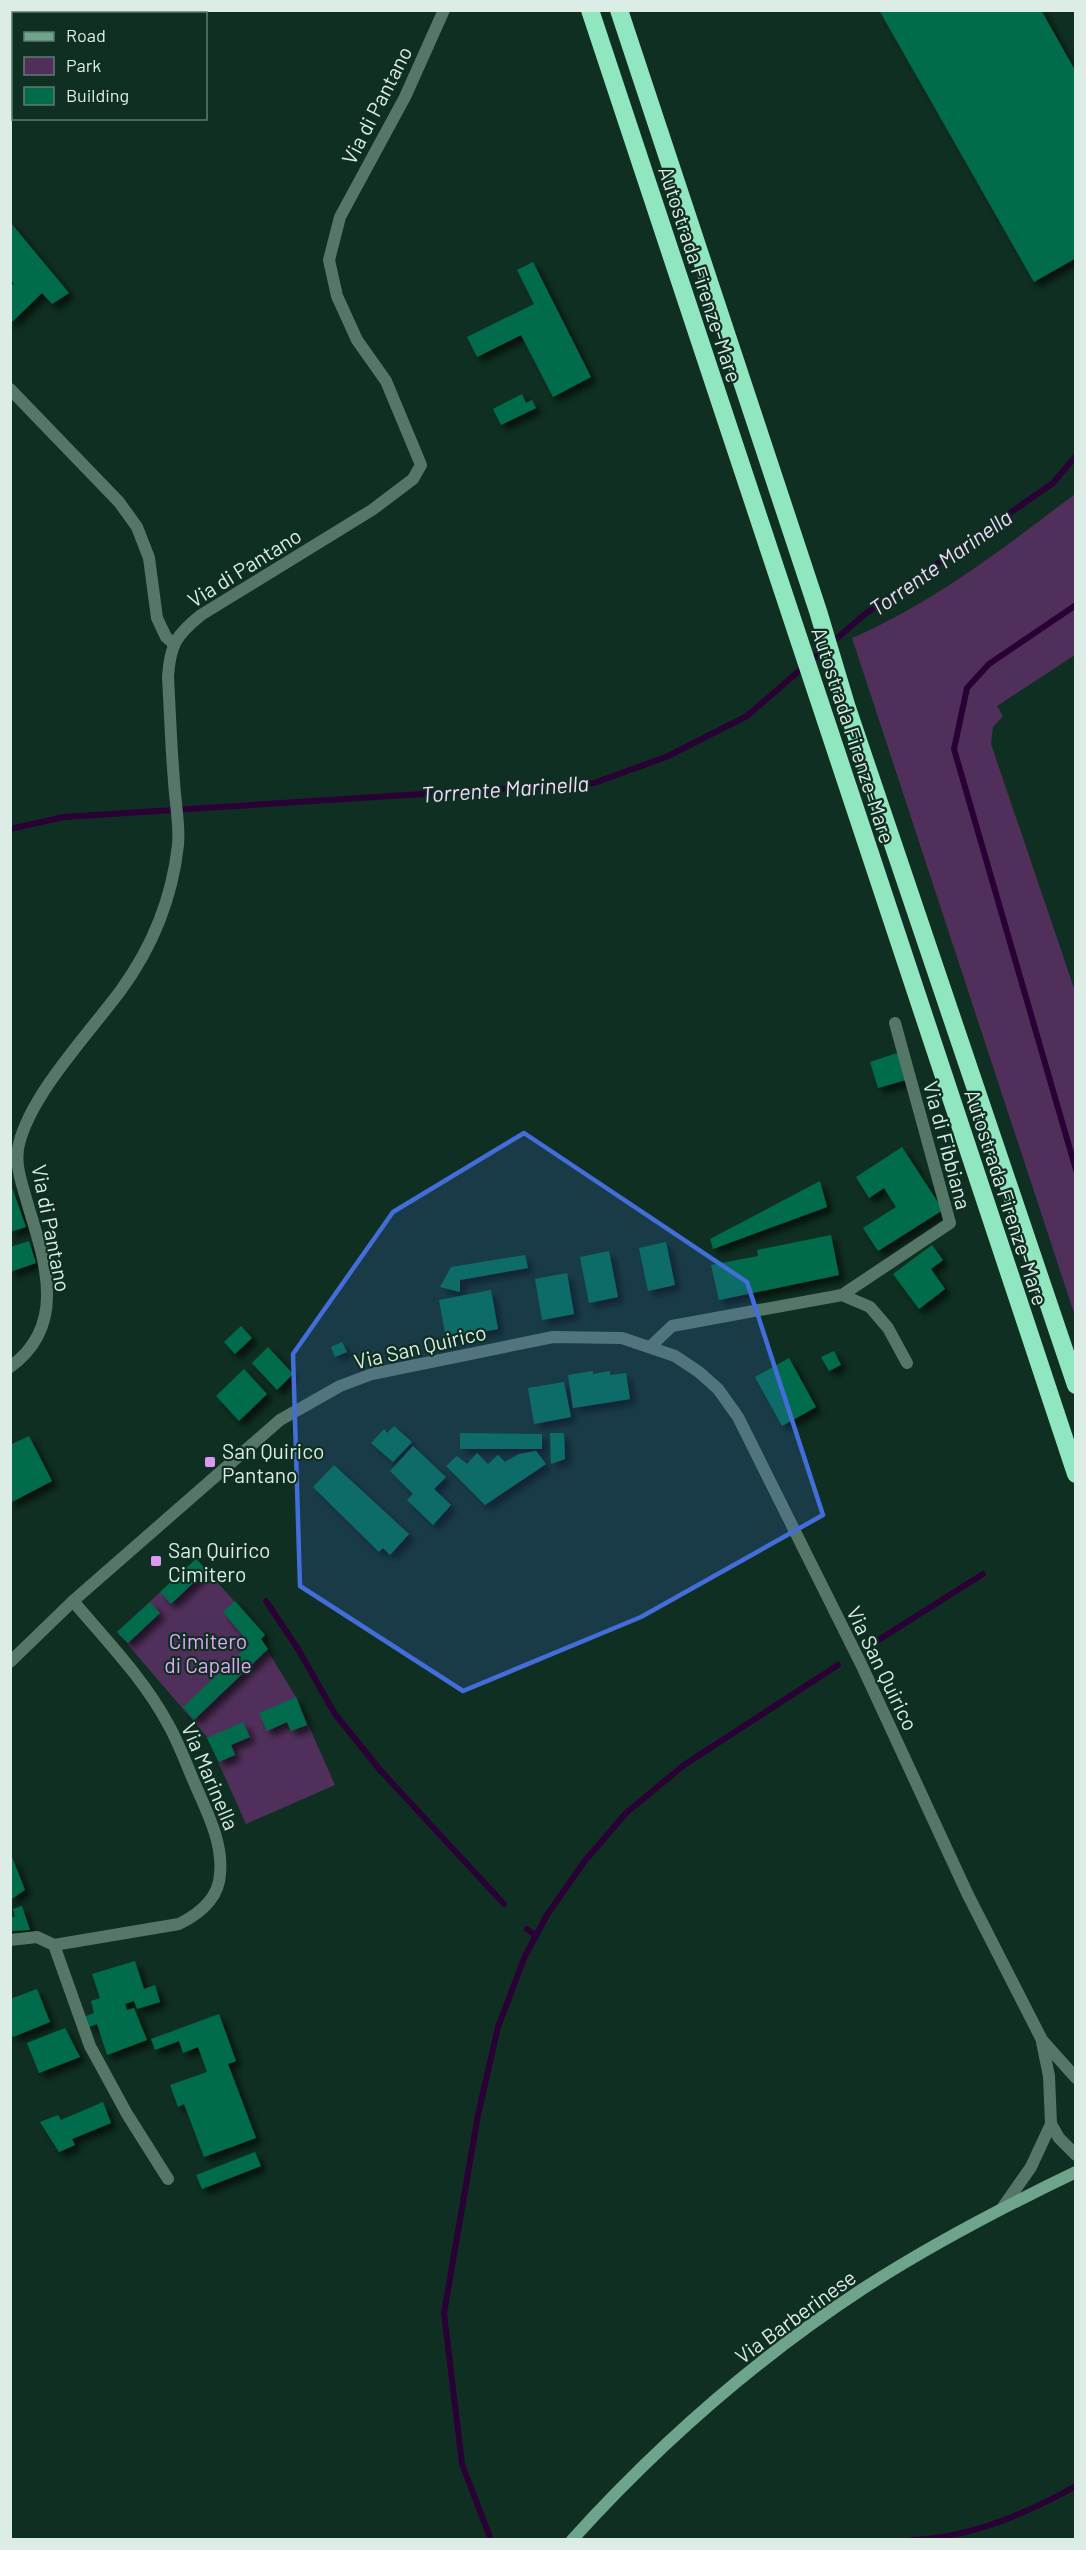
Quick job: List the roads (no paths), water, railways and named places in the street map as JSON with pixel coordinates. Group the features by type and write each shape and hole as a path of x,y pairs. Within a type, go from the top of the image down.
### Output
{"highway":[{"name":"Autostrada Firenze-Mare","path":"590,10 1076,1474"},
{"name":"Autostrada Firenze-Mare","path":"619,10 848,708 1076,1385"}],"main road":[{"name":"Via Barberinese","path":"572,2540 641,2469 719,2397 771,2354 864,2289 1002,2207 1076,2172"}],"street":[{"name":"Via di Pantano","path":"10,1367 23,1358 38,1339 46,1320 48,1288 37,1234 18,1170 18,1146 38,1102 77,1045 122,989 148,948 163,916 172,880 178,842 168,677 173,643 185,628 201,615 372,510 418,473 421,465 386,381 357,340 337,296 329,260 340,217 405,97 444,10"},
{"path":"10,389 119,502 137,527 148,558 157,618 166,637 173,643"},
{"name":"Via di Fibbiana","path":"842,1295 950,1223 895,1023"},
{"path":"651,1346 672,1326 842,1295 870,1307 888,1328 907,1363"},
{"name":"Via San Quirico","path":"10,1662 73,1601 280,1420 340,1386 372,1374 553,1337 622,1338 651,1346 675,1356 699,1372 717,1389 738,1417 862,1666 968,1895 1042,2040 1076,2078"},
{"name":"Via Marinella","path":"10,1940 38,1937 54,1945 180,1924 198,1915 210,1900 220,1876 220,1850 206,1808 168,1724 134,1674 73,1601"},
{"path":"54,1945 90,2046 127,2114 168,2179"},
{"name":"Via San Quirico","path":"1002,2207 1031,2167 1051,2124 1049,2076 1042,2040"},
{"path":"1051,2124 1059,2138 1076,2155"}],"waterway":[{"name":"Torrente Marinella","path":"10,829 64,817 594,783 666,757 747,716 865,614 1053,483 1076,456"},
{"path":"1076,605 989,664 967,688 954,749 1076,1170"},
{"path":"869,1646 983,1574"},
{"path":"266,1601 298,1649 335,1714 380,1770 504,1904"},
{"path":"491,2540 462,2464 444,2313 478,2115 498,2027 525,1956 547,1915 584,1862 626,1813 684,1765 838,1665"},
{"path":"527,1929 536,1936"},
{"path":"911,2540 954,2535 996,2523 1076,2486"}],"place":[{"name":"San Quirico Pantano","path":"210,1462"},
{"name":"San Quirico Cimitero","path":"156,1561"}],"park label":[{"name":"Cimitero di Capalle","path":"208,1652"}]}
